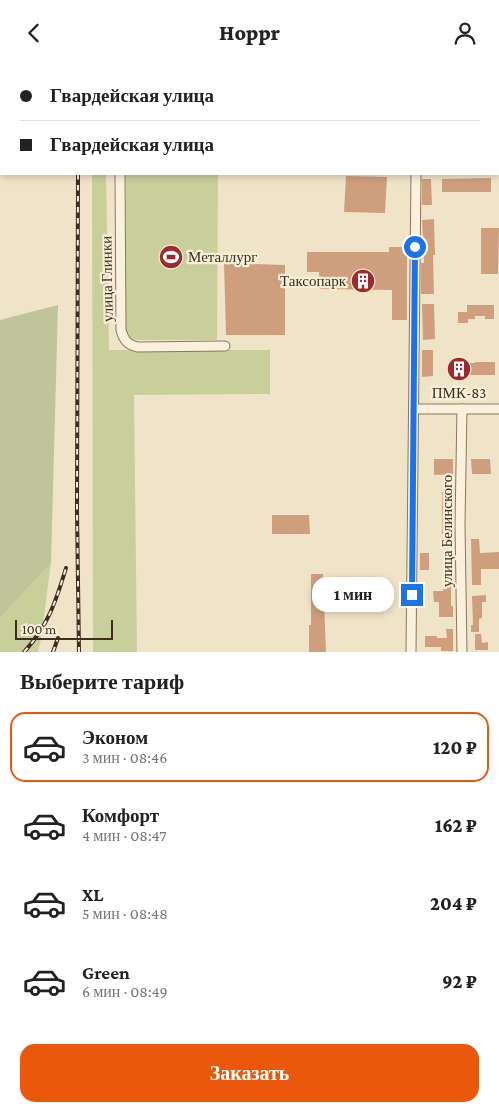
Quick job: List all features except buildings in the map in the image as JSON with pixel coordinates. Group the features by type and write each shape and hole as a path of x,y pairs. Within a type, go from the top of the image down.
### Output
{"street":[{"name":"улица Глинки","path":"120,175 121,331 123,338 138,347 225,346"},
{"path":"411,652 416,175"},
{"path":"414,409 499,409"},
{"name":"улица Белинского","path":"462,409 460,524 462,652"}],"green space":[{"path":"92,175 106,175 109,350 270,350 270,394 134,395 137,652 93,652"},
{"name":"Металлург","path":"126,175 218,175 217,340 125,340"},
{"path":"58,305 51,563 0,618 0,320"},
{"path":"51,563 38,652 0,652 0,618"}],"railway":[{"path":"78,175 77,511 79,652"},
{"path":"24,652 45,623 59,591 66,568"},
{"path":"53,652 58,638"}],"place":[{"name":"Металлург","path":"171,257"},
{"name":"Таксопарк","path":"363,281"},
{"name":"ПМК-83","path":"459,369"}],"route":[{"path":"412,595 415,247"}]}
